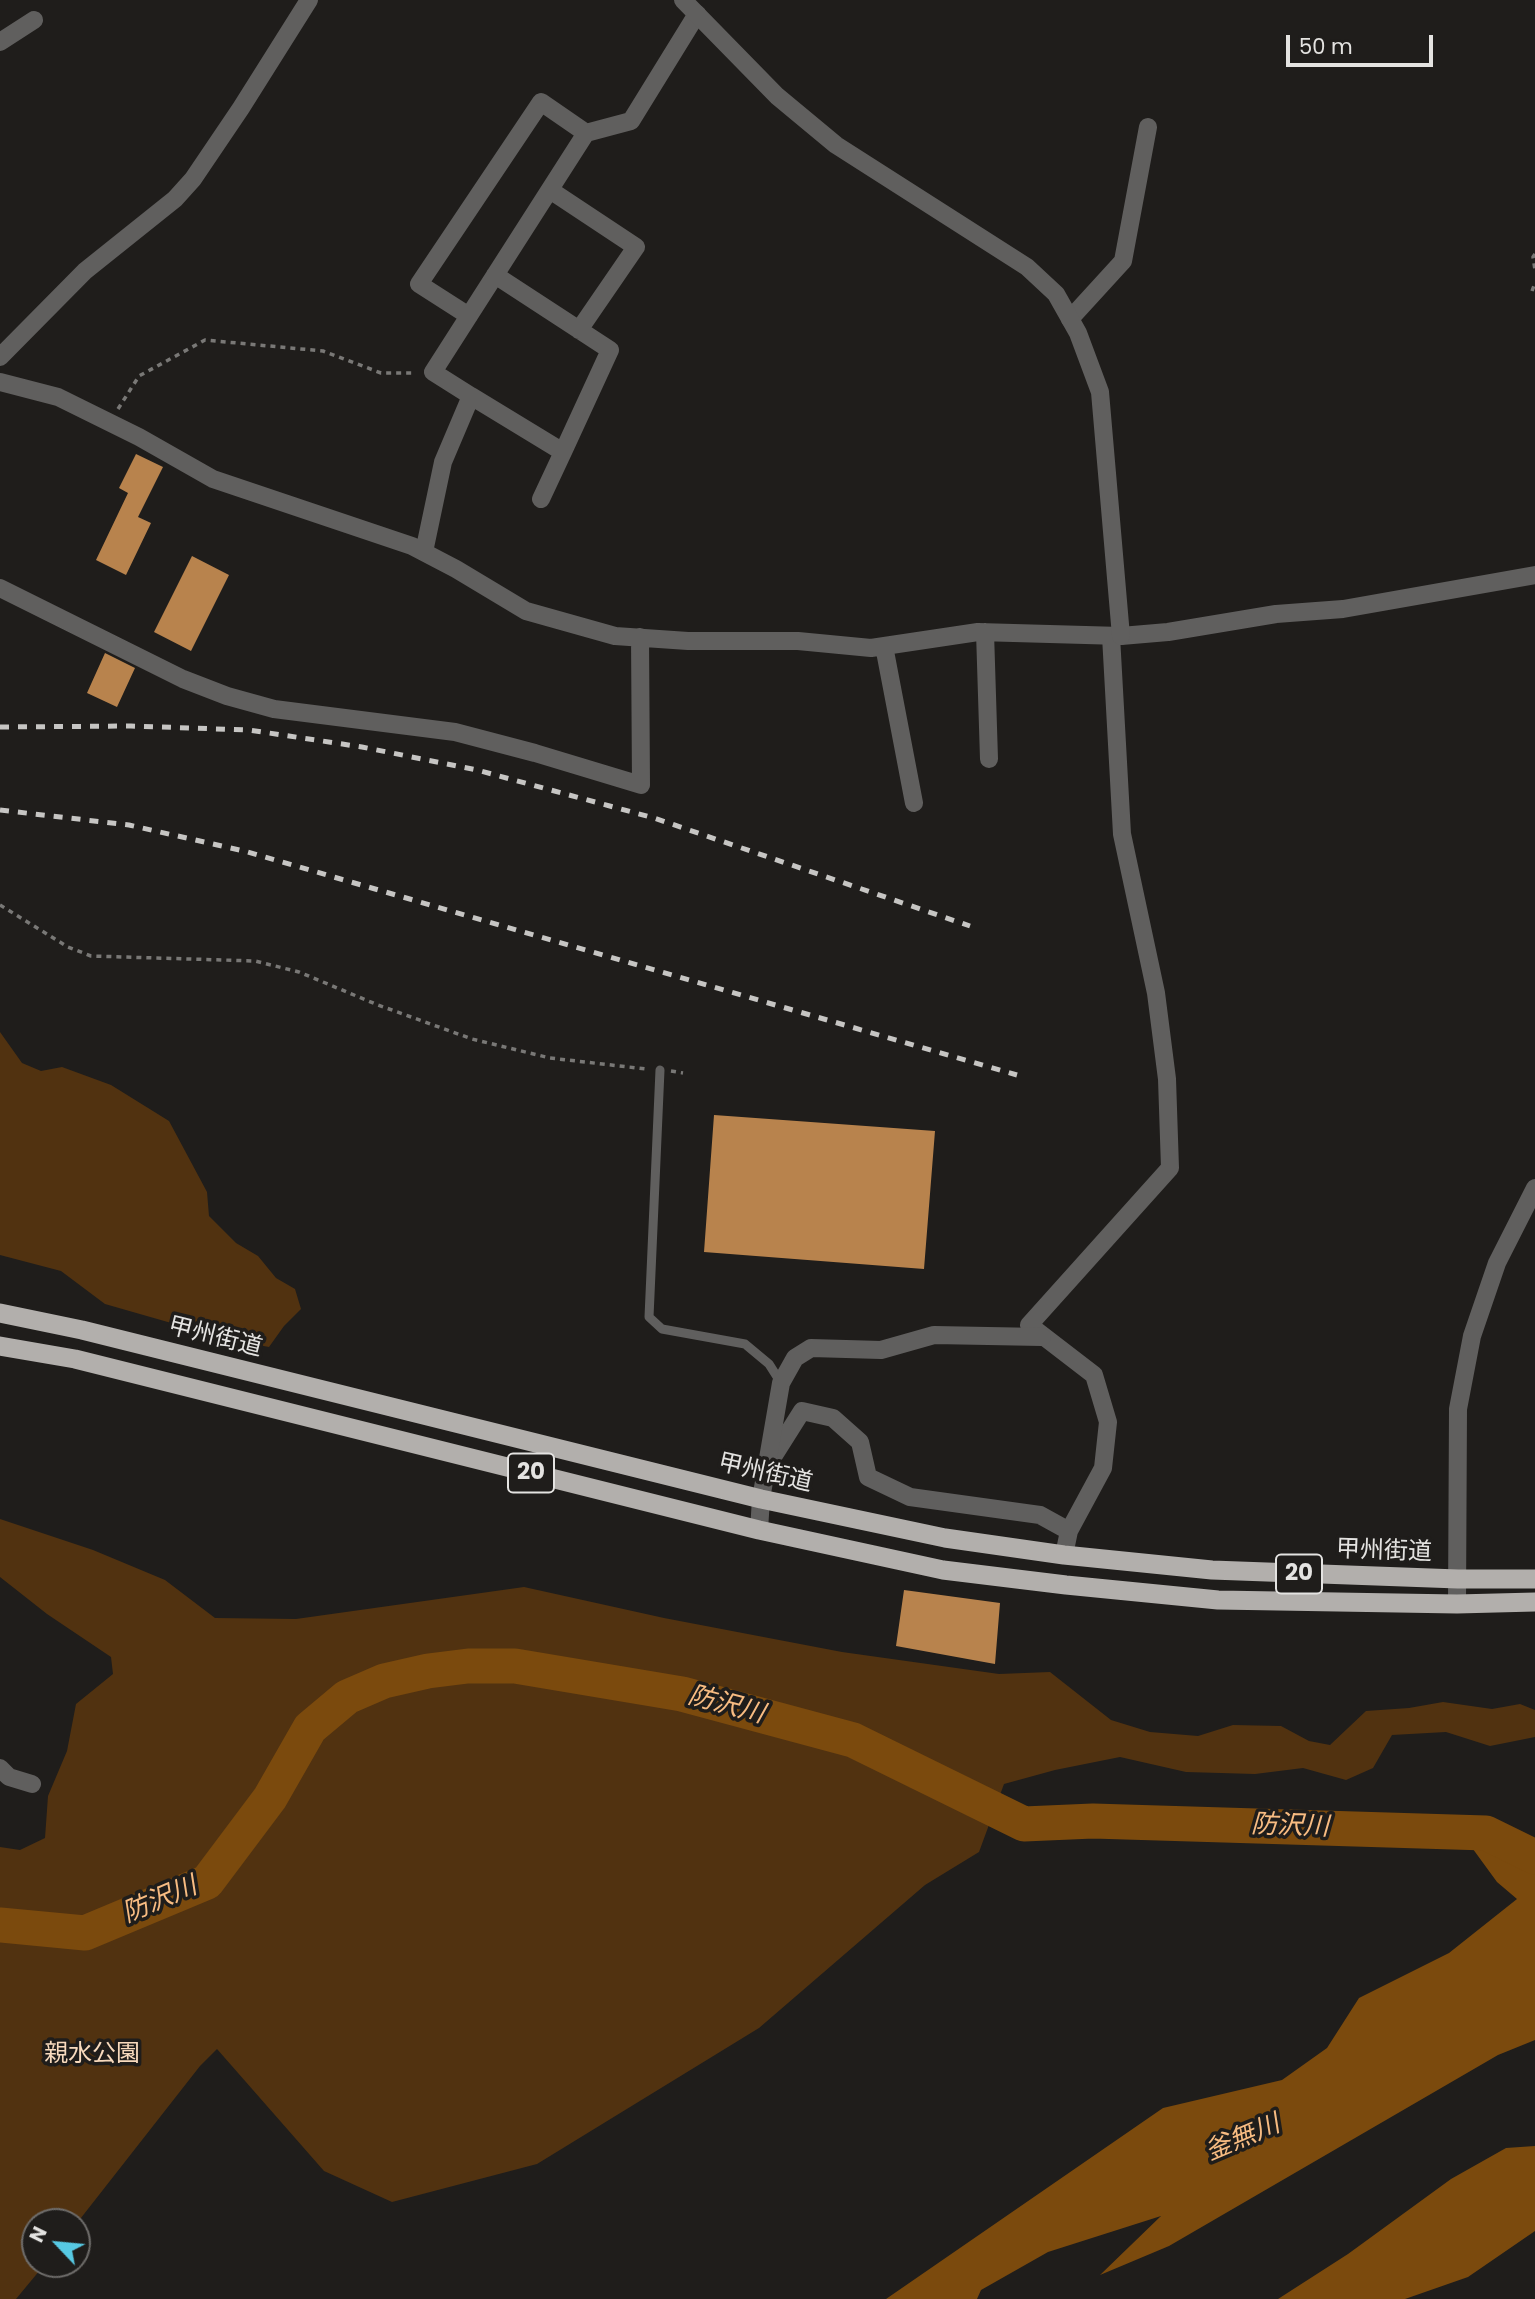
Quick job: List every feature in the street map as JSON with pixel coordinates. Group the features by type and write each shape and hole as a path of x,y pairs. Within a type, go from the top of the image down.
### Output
{"highway":[{"name":"甲州街道","path":"0,1313 95,1333 761,1499 945,1538 1064,1555 1212,1570 1535,1580"},
{"name":"甲州街道","path":"0,1346 75,1359 759,1530 943,1570 1218,1600 1457,1604 1535,1602"}],"street":[{"path":"0,357 85,271 175,199 234,118 309,0"},
{"path":"683,0 776,96 836,145 1027,267 1056,294 1079,333 1100,392 1116,636 1122,834 1156,993 1167,1079 1170,1168 1030,1325 1094,1375 1108,1422 1103,1468 1069,1531 1064,1555"},
{"path":"562,452 433,372 586,133 631,121 697,14"},
{"path":"0,42 34,20"},
{"path":"469,316 419,285 541,102 586,133"},
{"path":"1070,318 1123,261 1148,127"},
{"path":"550,190 636,247 579,330"},
{"path":"495,275 610,350 541,499"},
{"path":"0,382 58,397 213,479 412,546 526,611 615,636 688,641 798,641 870,648 985,632 1116,636 1168,632 1276,614 1343,609 1535,575"},
{"path":"424,552 443,462 471,396"},
{"path":"0,588 183,679 227,696 274,709 455,732 640,785 640,637"},
{"path":"985,632 989,759"},
{"path":"884,646 914,803"},
{"path":"1457,1604 1458,1409 1470,1348 1497,1263 1535,1188"},
{"path":"759,1530 761,1499 781,1382 795,1358 811,1348 881,1350 934,1335 1042,1337"},
{"path":"766,1468 803,1411 833,1418 860,1442 868,1477 911,1497 1040,1515 1069,1531"},
{"path":"0,1768 9,1777 32,1784"}],"lane":[{"path":"660,1070 649,1317 662,1329 745,1344 769,1364 781,1382"}],"path":[{"path":"1535,254 1535,270"},
{"path":"1532,291 1535,283"},
{"path":"109,422 139,376 205,340 323,351 381,373 433,372"},
{"path":"0,905 68,947 91,956 255,961 299,972 377,1005 472,1039 550,1058 683,1073"}],"green space":[{"path":"0,1032 22,1063 41,1071 62,1067 111,1085 169,1121 207,1192 209,1216 236,1243 258,1256 276,1278 295,1289 301,1309 269,1347 227,1339 105,1304 61,1271 0,1255"},
{"name":"親水公園","path":"0,1519 93,1550 165,1580 215,1618 296,1619 524,1587 664,1618 842,1652 999,1674 1050,1672 1111,1720 1150,1732 1198,1736 1233,1725 1281,1726 1309,1741 1330,1745 1366,1711 1443,1702 1492,1709 1520,1704 1535,1710 1535,1737 1490,1746 1446,1732 1392,1735 1373,1768 1346,1780 1303,1768 1255,1774 1186,1772 1120,1757 1004,1784 979,1852 925,1885 759,2028 537,2164 392,2202 324,2171 217,2049 200,2066 89,2208 21,2208 21,2278 33,2278 16,2299 0,2299 0,1847 20,1850 45,1838 48,1796 67,1751 76,1704 113,1674 111,1657 47,1614 0,1577"}],"water":[{"name":"釜無川","path":"1483,1816 1535,1840 1535,2040 1498,2055 1169,2246 1100,2275 1161,2216 1048,2252 981,2290 977,2299 886,2299 1163,2108 1282,2080 1327,2048 1359,1998 1449,1953 1517,1899 1497,1882 1470,1845 1410,1830"},
{"path":"1535,2146 1535,2231 1468,2277 1405,2299 1278,2299 1348,2254 1451,2179 1506,2148"}],"building":[{"path":"136,454 163,467 138,517 151,523 126,575 96,560 128,493 119,488"},
{"path":"192,556 229,575 191,651 154,632"},
{"path":"105,653 135,668 117,707 87,693"},
{"path":"714,1115 935,1131 924,1269 704,1252"},
{"path":"904,1590 1000,1603 995,1664 896,1646"}],"waterway":[{"name":"防沢川","path":"0,1925 85,1933 207,1882 270,1798 310,1728 347,1697 384,1681 428,1671 468,1666 515,1666 682,1694 853,1740 1024,1824 1093,1821 1486,1833 1535,1857"}],"railway":[{"path":"0,727 131,726 249,730 362,747 477,770 654,818 970,926"},
{"path":"0,810 129,825 244,851 1017,1075"}]}
